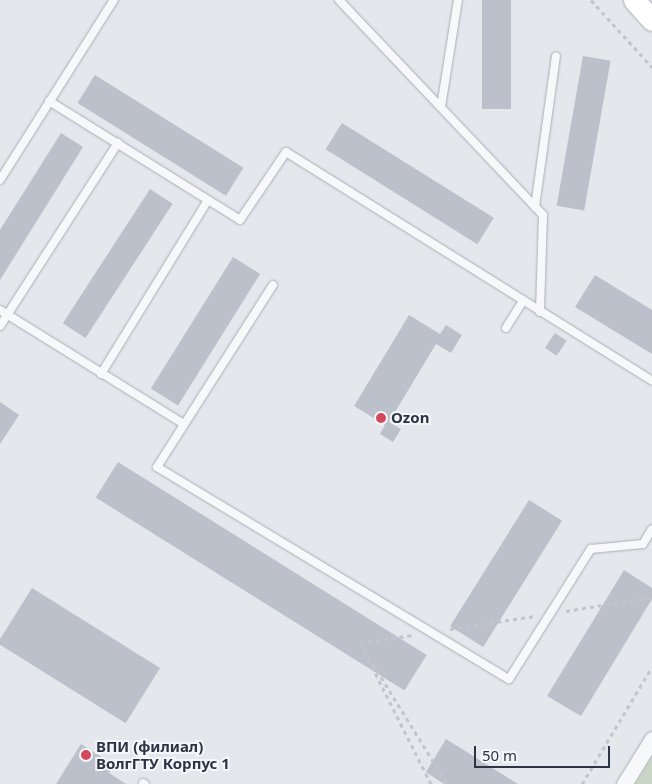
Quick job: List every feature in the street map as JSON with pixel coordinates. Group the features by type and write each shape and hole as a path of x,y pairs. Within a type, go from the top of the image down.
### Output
{"street":[{"path":"634,0 652,20"},
{"path":"624,784 652,739"}],"lane":[{"path":"0,180 114,0"},
{"path":"340,0 348,4 441,107 543,215 540,312"},
{"path":"441,107 458,0"},
{"path":"535,207 556,56"},
{"path":"50,101 240,220 286,152 652,381"},
{"path":"0,326 3,317 118,143"},
{"path":"101,374 208,200"},
{"path":"273,285 157,467 509,679 591,549 643,544 652,528"},
{"path":"506,328 523,302"},
{"path":"0,310 3,317 184,424"}],"path":[{"path":"591,0 652,67"},
{"path":"555,613 652,598"},
{"path":"448,629 545,614"},
{"path":"360,643 418,634"},
{"path":"360,643 431,784"},
{"path":"360,643 447,784"},
{"path":"582,784 652,667"}],"green space":[{"path":"652,757 652,784 635,784"}],"building":[{"path":"482,0 511,0 511,109 482,109"},
{"path":"583,56 611,61 584,211 557,206"},
{"path":"95,75 243,168 226,196 78,103"},
{"path":"342,123 494,218 477,244 326,149"},
{"path":"61,133 83,147 0,280 0,230"},
{"path":"150,189 173,204 86,338 63,323"},
{"path":"233,257 260,274 178,405 151,388"},
{"path":"595,275 652,310 652,354 575,307"},
{"path":"409,315 440,334 446,325 462,335 451,353 436,344 389,422 401,429 393,442 380,434 385,425 354,406"},
{"path":"555,333 567,341 557,356 545,348"},
{"path":"0,402 19,415 0,444"},
{"path":"118,462 427,655 404,691 96,498"},
{"path":"529,500 562,521 483,647 450,626"},
{"path":"624,570 652,588 652,599 581,716 547,696"},
{"path":"32,588 160,668 126,723 0,645 0,639"},
{"path":"446,739 518,784 444,784 426,772"},
{"name":"ВПИ (филиал) ВолгГТУ Корпус 1","path":"81,744 114,765 109,773 126,784 56,784"}],"place":[{"name":"Ozon","path":"381,418"},
{"name":"ВПИ (филиал) ВолгГТУ Корпус 1","path":"86,755"}]}
